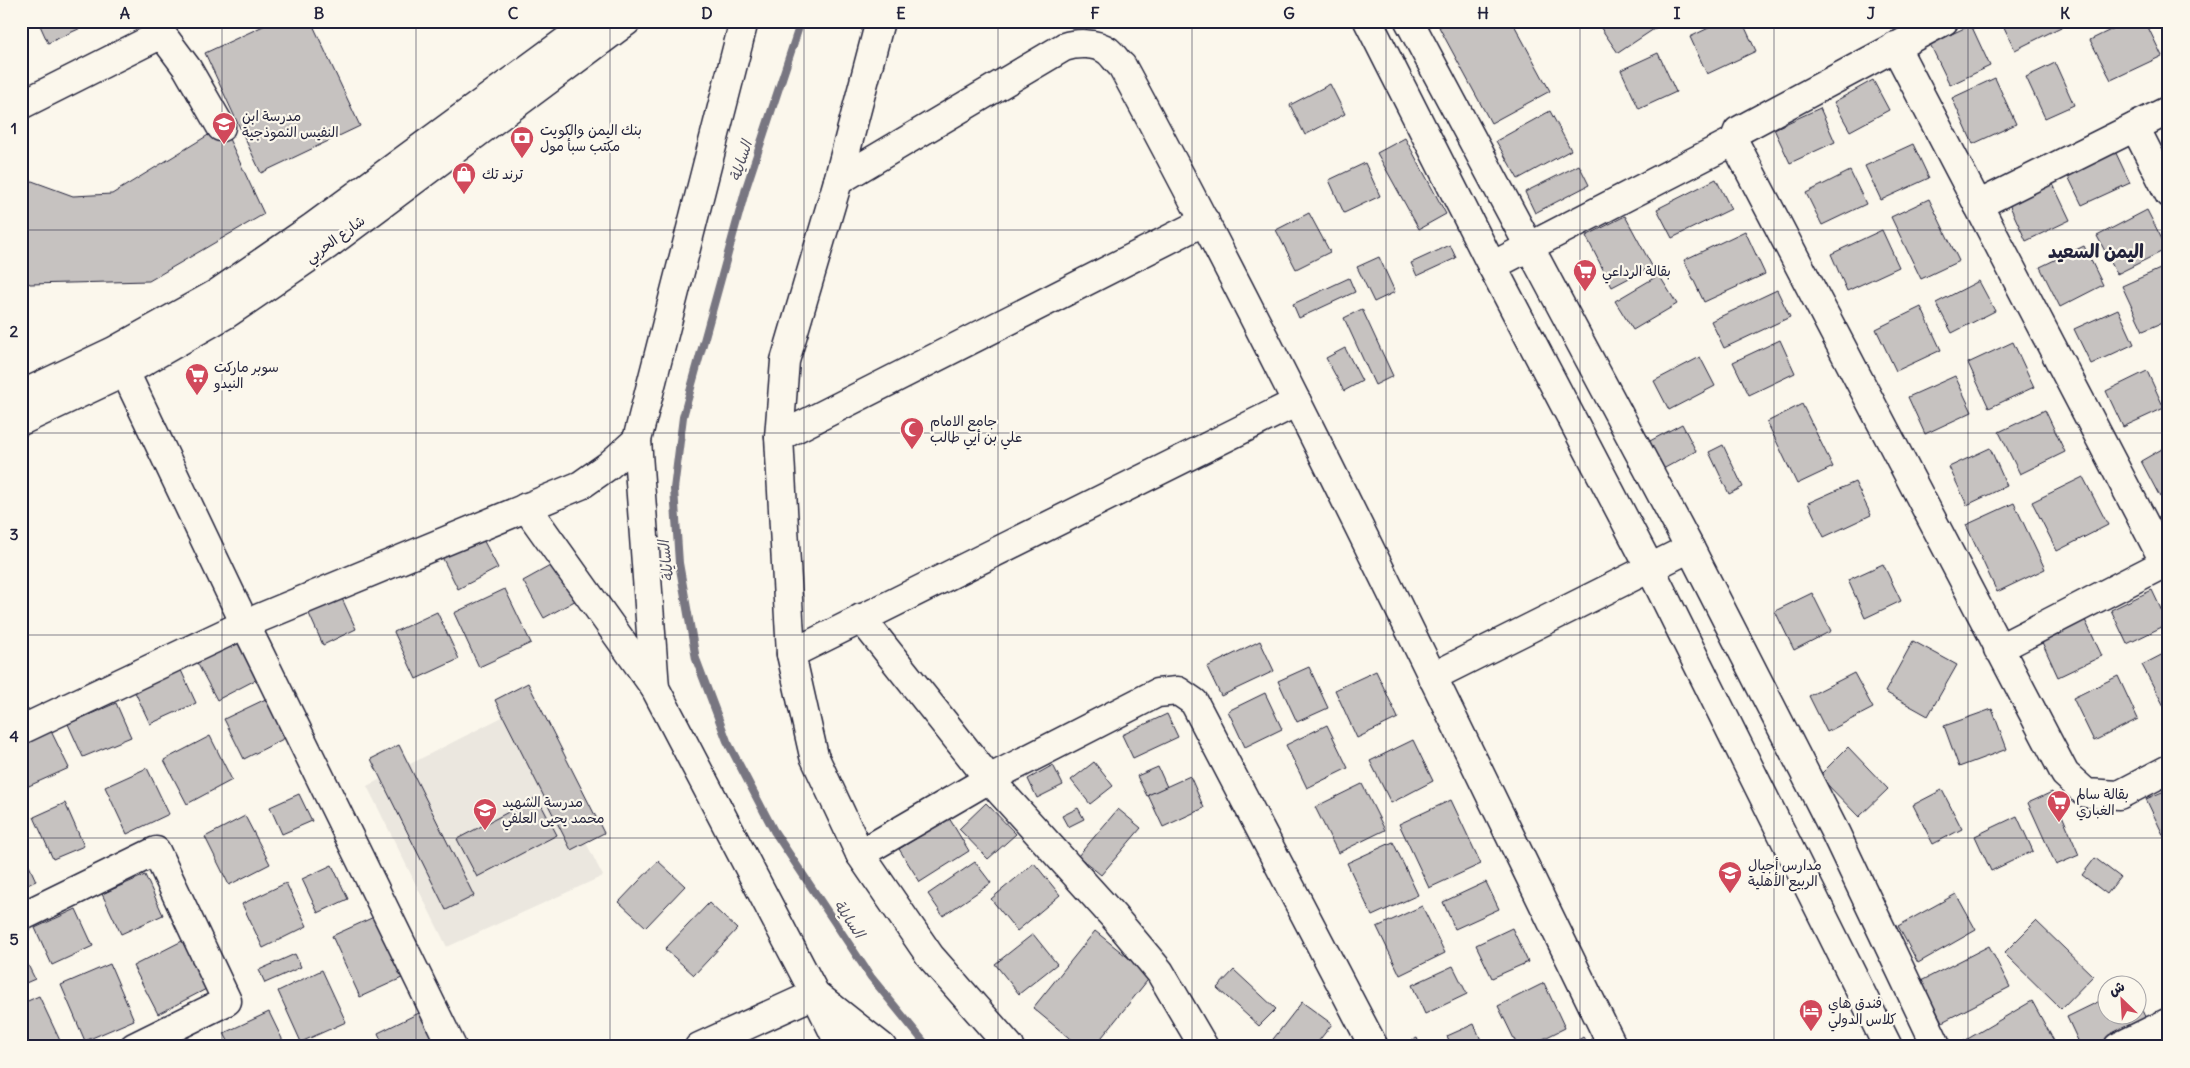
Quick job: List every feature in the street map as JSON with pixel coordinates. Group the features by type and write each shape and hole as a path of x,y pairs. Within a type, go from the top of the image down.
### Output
{"street":[{"name":"شارع الحربي","path":"21,394 114,351 216,294 313,227 592,21"},
{"name":"شارع الحربي","path":"21,421 125,372 228,313 326,246 627,21"},
{"path":"655,688 637,440 744,21"},
{"path":"880,21 838,181 785,361 779,437 791,654 814,756 860,854 930,956 1010,1047"},
{"path":"1368,21 1492,266 1650,568 1888,1047"},
{"path":"1492,266 1734,141 1738,131 1944,21"},
{"path":"1410,22 1690,548 1835,832 1937,1047"},
{"path":"21,105 157,28 186,68 221,127"},
{"path":"838,181 1064,47 1074,44 1097,46 1108,51 1122,66 1205,221 1297,402 1612,1047"},
{"path":"1895,46 2167,562 1998,650"},
{"path":"1978,205 2169,110"},
{"path":"2135,127 2169,194"},
{"path":"1734,141 1998,650 2065,774 2086,793 2119,795 2169,769"},
{"path":"779,437 1205,221"},
{"path":"125,372 245,624 452,1047"},
{"path":"791,654 1297,402"},
{"path":"21,730 245,624 526,506 581,485 608,466 637,440"},
{"path":"526,506 655,688 841,1047"},
{"path":"1432,677 1690,548"},
{"path":"860,618 989,779 1114,917 1160,972 1204,1047"},
{"path":"860,854 989,779 1157,693 1178,691 1194,702 1374,1047"},
{"path":"21,917 156,851 227,1001 134,1047"},
{"path":"699,1047 815,994"},
{"path":"815,994 882,1047"},
{"path":"2118,1047 2158,1033"}],"shaded area":[{"name":"مدرسة الشهيد محمد يحيى العلفي","path":"518,709 603,876 447,947 367,786"}],"building":[{"path":"38,21 96,21 48,43"},
{"path":"274,21 311,21 360,126 261,173 205,53"},
{"path":"1450,21 1512,21 1550,91 1491,123 1439,27"},
{"path":"1596,21 1666,21 1618,53"},
{"path":"1723,21 1742,21 1756,51 1707,74 1690,37"},
{"path":"2001,21 2068,21 2069,23 2015,50"},
{"path":"2129,21 2145,21 2162,56 2111,80 2090,40"},
{"path":"1971,25 1990,66 1950,85 1930,44"},
{"path":"1658,53 1676,92 1639,109 1621,70"},
{"path":"2055,63 2074,105 2045,118 2026,77"},
{"path":"1995,78 2016,124 1973,144 1952,98"},
{"path":"1873,80 1889,110 1850,131 1834,102"},
{"path":"1330,84 1345,114 1305,135 1290,105"},
{"path":"1820,108 1835,142 1790,163 1774,129"},
{"path":"1550,111 1571,150 1518,179 1496,141"},
{"path":"2169,117 2169,143 2158,123"},
{"path":"223,126 264,214 149,281 30,284 21,278 21,177 73,196 112,194"},
{"path":"1405,138 1446,214 1419,229 1377,153"},
{"path":"1913,144 1929,178 1881,200 1865,166"},
{"path":"2114,149 2130,183 2082,205 2066,172"},
{"path":"1365,163 1380,196 1344,213 1329,180"},
{"path":"1579,165 1589,185 1535,213 1525,192"},
{"path":"1850,171 1866,204 1822,225 1806,193"},
{"path":"1716,179 1731,209 1672,238 1657,209"},
{"path":"2052,182 2070,220 2026,241 2008,202"},
{"path":"1929,199 1959,261 1921,279 1891,217"},
{"path":"2147,210 2167,249 2117,274 2097,236"},
{"path":"1309,213 1330,252 1296,269 1276,230"},
{"path":"1625,216 1652,266 1612,287 1586,236"},
{"path":"1882,230 1899,267 1847,291 1831,254"},
{"path":"1745,231 1765,274 1704,302 1684,260"},
{"path":"1450,245 1456,258 1417,276 1411,263"},
{"path":"2084,246 2103,285 2060,307 2040,267"},
{"path":"1379,257 1395,292 1374,302 1357,267"},
{"path":"2169,265 2169,320 2143,331 2122,286"},
{"path":"1659,275 1677,304 1633,330 1615,301"},
{"path":"1349,278 1355,292 1299,318 1293,304"},
{"path":"1979,281 1995,311 1952,333 1936,303"},
{"path":"1777,290 1790,317 1724,348 1711,321"},
{"path":"1921,307 1941,350 1896,371 1876,329"},
{"path":"1362,309 1393,376 1375,385 1344,318"},
{"path":"2118,309 2134,344 2091,364 2074,329"},
{"path":"1780,340 1795,373 1749,395 1733,362"},
{"path":"2013,342 2034,387 1989,408 1968,363"},
{"path":"1345,348 1362,381 1344,391 1326,358"},
{"path":"1700,357 1715,386 1669,410 1654,381"},
{"path":"2147,371 2164,408 2123,427 2106,391"},
{"path":"1955,376 1972,412 1925,434 1908,397"},
{"path":"1802,404 1833,467 1797,484 1767,422"},
{"path":"2045,410 2065,452 2020,474 1999,432"},
{"path":"1682,424 1696,451 1663,469 1648,442"},
{"path":"1723,445 1743,487 1729,494 1709,452"},
{"path":"2169,445 2169,492 2160,497 2141,461"},
{"path":"1990,448 2007,486 1967,505 1949,467"},
{"path":"2083,477 2108,525 2057,551 2032,502"},
{"path":"1855,482 1871,515 1824,537 1808,503"},
{"path":"2014,503 2045,569 1997,592 1966,525"},
{"path":"476,526 498,568 458,589 437,547"},
{"path":"559,561 580,598 544,618 523,581"},
{"path":"1883,564 1901,601 1865,618 1848,580"},
{"path":"505,589 531,643 479,667 454,613"},
{"path":"2152,590 2168,624 2127,644 2111,610"},
{"path":"339,592 356,629 323,645 306,607"},
{"path":"1812,593 1831,631 1794,650 1775,611"},
{"path":"437,612 459,659 416,679 394,632"},
{"path":"2085,620 2102,656 2058,677 2041,640"},
{"path":"240,631 263,676 217,700 193,655"},
{"path":"1260,641 1274,671 1221,696 1207,667"},
{"path":"1913,641 1957,665 1928,716 1885,692"},
{"path":"2169,651 2169,706 2165,708 2142,665"},
{"path":"174,655 196,703 150,724 128,677"},
{"path":"1309,667 1328,708 1297,722 1278,681"},
{"path":"1376,671 1398,718 1357,738 1335,690"},
{"path":"1854,673 1873,708 1827,732 1809,696"},
{"path":"2118,676 2138,719 2094,741 2073,698"},
{"path":"528,683 604,833 571,850 495,700"},
{"path":"1265,693 1282,729 1245,747 1228,711"},
{"path":"270,697 289,736 244,759 224,719"},
{"path":"116,703 131,737 83,757 68,724"},
{"path":"1992,709 2007,749 1959,767 1944,726"},
{"path":"1167,714 1178,737 1133,758 1122,735"},
{"path":"1327,725 1348,768 1307,788 1286,745"},
{"path":"49,727 69,768 22,789 21,740"},
{"path":"210,736 232,780 187,804 164,760"},
{"path":"1413,740 1433,781 1391,803 1370,761"},
{"path":"399,745 474,896 446,910 371,759"},
{"path":"1848,747 1888,789 1859,817 1819,776"},
{"path":"1094,762 1113,786 1090,804 1071,780"},
{"path":"1053,765 1063,785 1037,798 1028,779"},
{"path":"1158,767 1167,787 1147,796 1137,776"},
{"path":"147,768 169,814 127,834 105,787"},
{"path":"1190,776 1204,808 1163,827 1148,795"},
{"path":"1362,784 1385,830 1338,853 1315,807"},
{"path":"2169,789 2169,842 2167,843 2146,799"},
{"path":"1942,790 1962,829 1933,844 1913,805"},
{"path":"2052,792 2079,855 2056,865 2028,803"},
{"path":"299,794 312,821 282,834 270,807"},
{"path":"537,797 557,835 477,877 457,839"},
{"path":"1451,800 1481,864 1429,888 1399,824"},
{"path":"65,803 84,846 53,859 34,817"},
{"path":"986,803 1016,834 988,859 959,829"},
{"path":"1078,808 1084,819 1068,827 1062,816"},
{"path":"1118,809 1141,828 1101,875 1078,856"},
{"path":"245,816 270,864 229,885 205,837"},
{"path":"2017,816 2033,851 1991,871 1975,836"},
{"path":"949,818 969,851 920,882 899,849"},
{"path":"1393,842 1418,895 1372,916 1347,863"},
{"path":"21,848 36,881 21,888"},
{"path":"2095,858 2120,877 2107,894 2082,875"},
{"path":"658,861 685,886 646,927 619,902"},
{"path":"975,862 991,883 943,916 928,894"},
{"path":"1034,863 1060,895 1017,931 991,899"},
{"path":"332,865 348,899 318,913 302,879"},
{"path":"145,875 163,915 121,934 102,894"},
{"path":"1486,882 1499,909 1455,929 1443,902"},
{"path":"286,883 307,926 263,948 242,904"},
{"path":"1956,894 1976,930 1918,963 1898,926"},
{"path":"709,903 737,929 694,975 665,949"},
{"path":"1422,906 1445,953 1400,975 1377,927"},
{"path":"76,909 93,946 52,965 35,928"},
{"path":"376,916 404,977 360,997 332,936"},
{"path":"2036,921 2093,976 2061,1009 2004,953"},
{"path":"1512,928 1528,962 1492,978 1476,945"},
{"path":"1095,931 1151,976 1094,1047 1080,1047 1033,1008"},
{"path":"1033,934 1057,964 1019,994 995,964"},
{"path":"188,938 212,986 158,1014 133,966"},
{"path":"1989,946 2010,987 1942,1022 1921,981"},
{"path":"21,951 35,979 21,985"},
{"path":"295,954 301,967 265,983 259,970"},
{"path":"110,964 134,1020 85,1041 61,985"},
{"path":"1453,966 1467,994 1425,1014 1412,985"},
{"path":"322,970 346,1022 301,1042 278,991"},
{"path":"1234,970 1276,1009 1259,1026 1217,988"},
{"path":"1544,983 1565,1028 1527,1047 1518,1047 1498,1006"},
{"path":"39,996 63,1047 21,1047 21,1004"},
{"path":"2032,1001 2054,1041 2044,1047 1954,1047"},
{"path":"1302,1002 1332,1024 1314,1047 1267,1047"},
{"path":"2098,1002 2098,1026 2143,1026 2100,1047 2081,1047 2067,1017"},
{"path":"423,1011 441,1047 384,1047 378,1033"},
{"path":"269,1012 286,1047 231,1047 224,1033"},
{"path":"1474,1024 1484,1047 1452,1047 1447,1036"},
{"path":"1583,1037 1590,1047 1568,1047"},
{"path":"1417,1038 1421,1047 1399,1047"}],"waterway":[{"name":"السايلة","path":"801,21 746,188 683,417 674,489 679,563 696,659 727,741 774,831 871,977 928,1047"}],"place":[{"name":"مدرسة ابن النفيس النموذجية","path":"224,145"},
{"name":"بنك اليمن والكويت مكتب سبأ مول","path":"522,159"},
{"name":"ترند تك","path":"464,195"},
{"name":"بقالة الرداعي","path":"1585,292"},
{"name":"سوبر ماركت النيدو","path":"197,396"},
{"name":"جامع الامام علي بن أيي طالب","path":"912,450"},
{"name":"بقالة سالم الغباري","path":"2059,823"},
{"name":"مدرسة الشهيد محمد يحيى العلفي","path":"485,831"},
{"name":"مدارس أجيال الربيع الأهلية","path":"1730,894"},
{"name":"فندق هاي كلاس الدولي","path":"1811,1032"}],"district":[{"name":"اليمن السعيد","path":"2096,251"}]}
